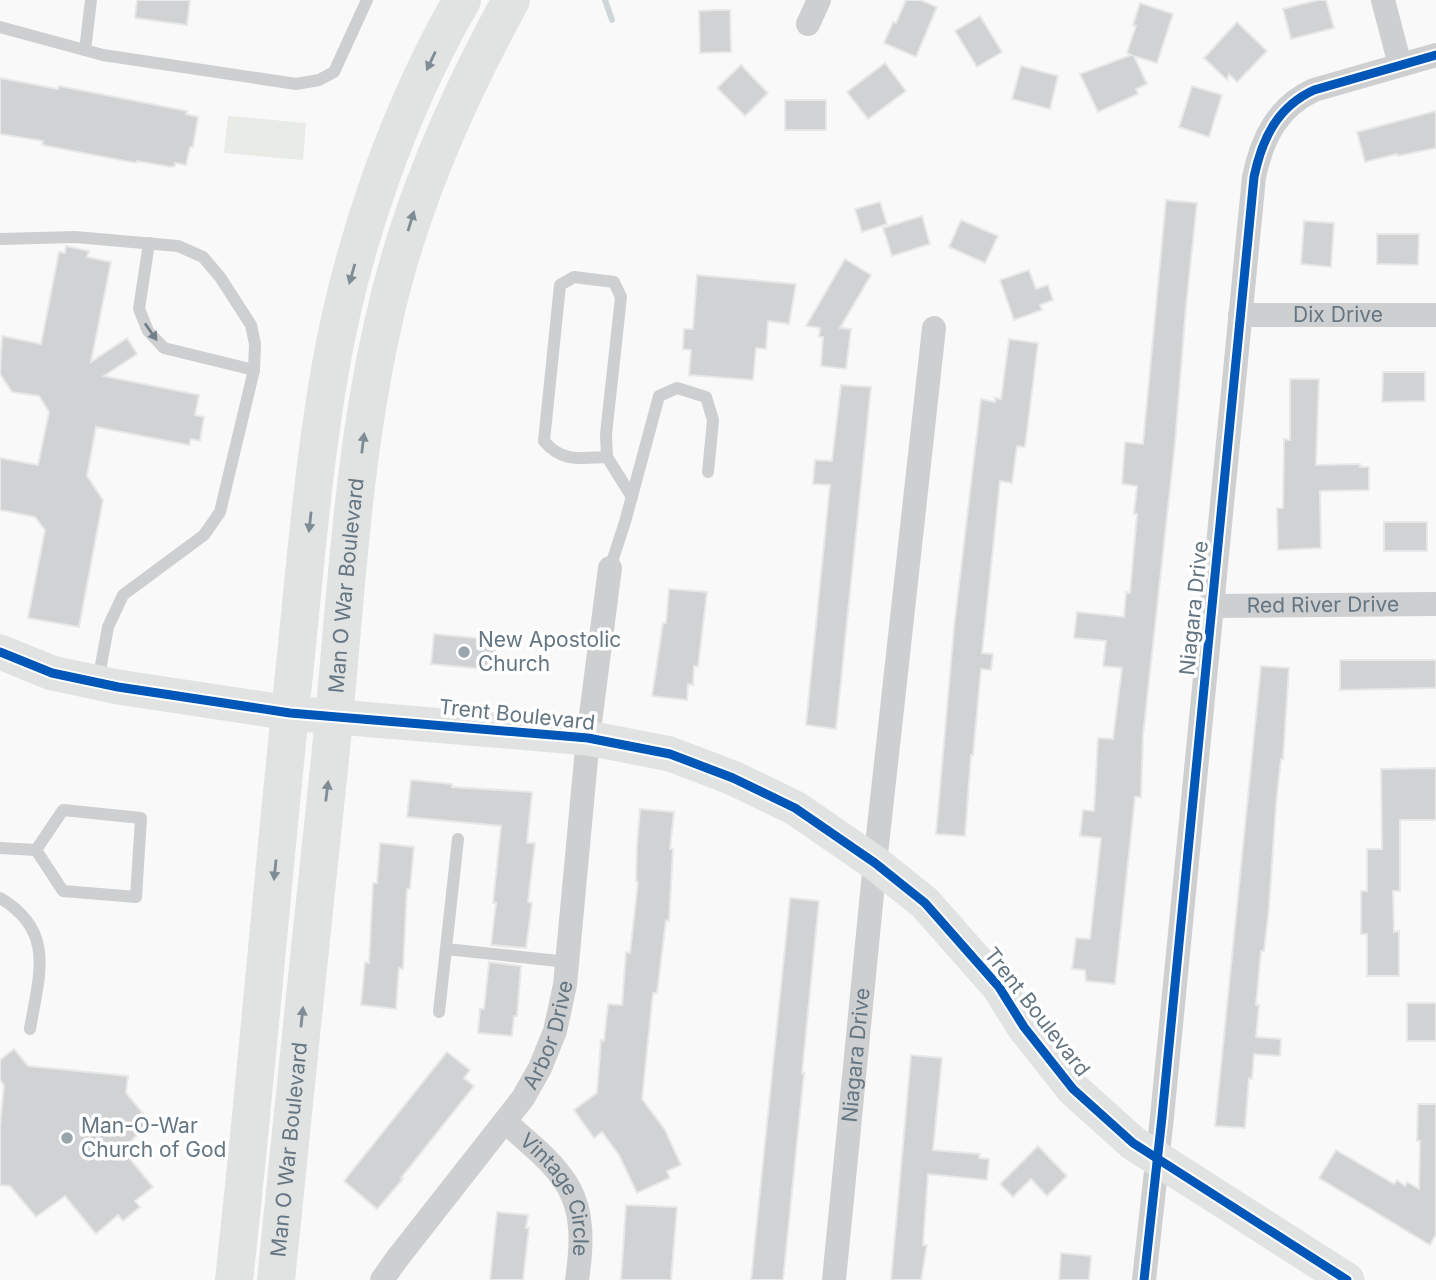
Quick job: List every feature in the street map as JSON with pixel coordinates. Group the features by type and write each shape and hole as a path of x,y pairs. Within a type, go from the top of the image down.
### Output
{"main road":[{"name":"Man O War Boulevard","path":"234,1280 290,713 318,448 330,369 349,282 390,156 433,54 462,0"},
{"name":"Man O War Boulevard","path":"276,1280 348,561 368,403 383,323 400,257 428,172 460,99 511,0"}],"street":[{"path":"808,24 819,0"},
{"path":"1383,0 1400,65"},
{"name":"Niagara Drive","path":"1144,1280 1254,177 1265,137 1276,119 1291,103 1314,90 1436,55"},
{"name":"Dix Drive","path":"1240,315 1436,315"},
{"name":"Niagara Drive","path":"834,1280 875,863 934,328"},
{"name":"Arbor Drive","path":"382,1280 523,1098 550,1043 568,962 588,738 610,568"},
{"name":"Red River Drive","path":"1211,606 1436,604"},
{"name":"Trent Boulevard","path":"2,658 51,673 98,683 290,713 588,738 670,754 733,778 795,808 875,863 925,903 999,987 1024,1027 1073,1089 1133,1143 1348,1280"},
{"name":"Vintage Circle","path":"505,1122 549,1160 569,1187 580,1220 577,1280"}],"lane":[{"path":"85,50 92,0"},
{"path":"0,27 103,55 296,84 319,80 334,72 367,0"},
{"path":"0,239 75,237 178,246 202,257 220,277 251,325 255,344 254,370 220,512 205,535 124,595 108,627 98,683"},
{"path":"149,243 139,309 148,331 164,348 254,370"},
{"path":"607,457 565,458 544,441 560,285 574,277 614,282 621,297 606,434 607,457 632,497"},
{"path":"610,568 659,396 677,388 706,397 713,420 708,472"},
{"path":"63,810 141,818 136,897 63,891 36,850 63,810"},
{"path":"439,1012 458,839"},
{"path":"0,848 36,850"},
{"path":"0,898 18,909 39,941 40,972 30,1029"},
{"path":"446,949 568,962"}],"shaded area":[{"path":"228,116 306,123 303,160 224,153"}],"building":[{"path":"137,0 190,0 187,25 135,18"},
{"path":"906,0 920,0 937,7 916,57 884,43"},
{"path":"1326,0 1334,28 1291,39 1283,9"},
{"path":"1140,3 1173,14 1157,63 1134,56 1147,84 1136,89 1138,94 1098,112 1080,74 1131,55 1127,53"},
{"path":"730,10 731,52 700,53 699,11"},
{"path":"980,16 1002,52 977,67 955,31"},
{"path":"1237,22 1267,51 1237,82 1229,74 1227,80 1204,58"},
{"path":"885,63 906,91 868,119 847,92"},
{"path":"741,65 768,93 745,116 717,88"},
{"path":"1021,66 1058,76 1050,109 1012,99"},
{"path":"0,78 58,89 59,86 187,111 186,114 198,117 193,147 190,147 186,165 175,163 175,166 171,167 137,161 136,163 42,145 43,141 0,134"},
{"path":"1192,86 1222,95 1209,137 1179,127"},
{"path":"785,100 826,100 826,130 785,130"},
{"path":"1436,111 1436,148 1365,162 1357,132"},
{"path":"1166,200 1197,203 1175,443 1143,736 1141,797 1135,797 1115,984 1086,981 1085,970 1072,969 1076,938 1090,939 1101,838 1080,836 1083,810 1094,811 1098,738 1113,739 1122,668 1103,666 1106,641 1074,638 1077,612 1124,617 1126,592 1130,593 1137,486 1122,484 1125,442 1143,444"},
{"path":"880,202 887,224 862,232 855,209"},
{"path":"922,216 930,244 892,256 883,228"},
{"path":"961,220 998,236 985,263 949,247"},
{"path":"1304,221 1334,223 1331,267 1301,264"},
{"path":"1377,234 1419,234 1418,265 1377,264"},
{"path":"66,246 89,251 87,257 111,262 91,362 127,338 137,354 104,376 199,395 195,415 204,417 200,441 191,439 189,445 96,427 87,476 103,500 79,627 28,618 45,530 35,517 0,510 0,458 38,465 49,412 39,396 12,392 0,374 2,336 41,344 59,252 65,253"},
{"path":"845,259 871,275 840,328 851,329 846,369 821,366 823,337 819,337 820,328 806,326"},
{"path":"1029,270 1036,289 1048,285 1053,300 1040,305 1042,310 1014,320 1000,280"},
{"path":"697,275 796,284 789,324 768,321 766,349 756,348 753,380 689,375 691,350 683,349 684,329 693,329"},
{"path":"1009,339 1038,343 1025,447 1017,446 1012,483 1000,481 982,653 993,654 991,670 981,669 965,836 936,834 954,628 981,399 995,402 995,398 1001,399"},
{"path":"1383,372 1425,372 1425,401 1382,402"},
{"path":"1290,379 1319,379 1316,465 1360,464 1360,467 1369,467 1369,490 1320,491 1321,548 1278,550 1277,508 1283,508 1284,439 1290,440"},
{"path":"841,385 871,387 836,729 806,725 830,485 813,484 815,460 832,461"},
{"path":"1384,522 1427,522 1427,551 1384,551"},
{"path":"669,589 707,592 698,667 694,666 693,685 688,684 687,700 652,696 663,623 666,623"},
{"name":"New Apostolic Church","path":"434,634 496,640 494,670 431,664"},
{"path":"1340,660 1436,660 1436,688 1340,690"},
{"path":"1261,666 1289,668 1269,908 1264,951 1261,951 1256,1005 1259,1005 1256,1037 1281,1039 1280,1056 1254,1054 1245,1128 1215,1126"},
{"path":"1436,768 1436,820 1400,820 1400,891 1393,891 1394,932 1399,931 1399,976 1367,976 1367,934 1361,934 1361,891 1367,891 1367,849 1382,849 1381,769"},
{"path":"411,780 452,784 452,787 532,792 527,843 535,843 528,902 532,903 526,948 491,945 501,826 407,817"},
{"path":"640,809 674,812 670,849 673,849 669,921 666,920 657,993 653,993 642,1099 665,1130 681,1165 667,1171 670,1178 637,1193 619,1155 602,1132 594,1138 574,1110 597,1093 601,1040 604,1041 608,1004 622,1005 626,952 630,953 638,882"},
{"path":"380,843 414,847 410,889 407,889 403,969 399,968 396,1009 361,1005 365,962 369,963 373,883 377,883"},
{"path":"790,898 819,901 783,1280 751,1280"},
{"path":"489,962 521,966 517,1016 514,1016 512,1036 478,1033 480,1009 484,1009"},
{"path":"1407,1003 1436,1003 1436,1041 1407,1041"},
{"name":"Man-O-War Church of God","path":"14,1049 28,1066 128,1076 126,1093 151,1123 122,1149 153,1187 135,1201 140,1207 123,1221 118,1215 96,1234 65,1196 36,1217 10,1186 0,1185 0,1127 4,1085 0,1080 0,1060"},
{"path":"447,1052 470,1070 464,1078 474,1086 377,1209 344,1181"},
{"path":"911,1055 942,1058 933,1150 980,1154 979,1158 989,1159 987,1180 928,1174 923,1245 927,1245 921,1280 891,1280"},
{"path":"1418,1104 1436,1104 1436,1234 1430,1245 1319,1178 1336,1150 1394,1184 1397,1180 1405,1186 1407,1182 1419,1189"},
{"path":"1038,1146 1067,1176 1047,1196 1031,1179 1013,1197 1000,1184"},
{"path":"626,1205 677,1207 671,1280 621,1280"},
{"path":"497,1212 528,1215 523,1280 490,1280"},
{"path":"1061,1253 1091,1256 1089,1280 1059,1280"}],"waterway":[{"path":"605,0 612,20"}],"cycle path":[{"path":"1144,1280 1254,177 1273,126 1290,105 1301,97 1314,90 1436,55"},
{"path":"0,652 52,673 118,687 290,713 588,738 670,754 733,778 795,808 875,863 925,903 999,987 1024,1027 1073,1089 1133,1143 1347,1280"}],"place":[{"name":"New Apostolic Church","path":"464,652"},
{"name":"Man-O-War Church of God","path":"67,1138"}]}
